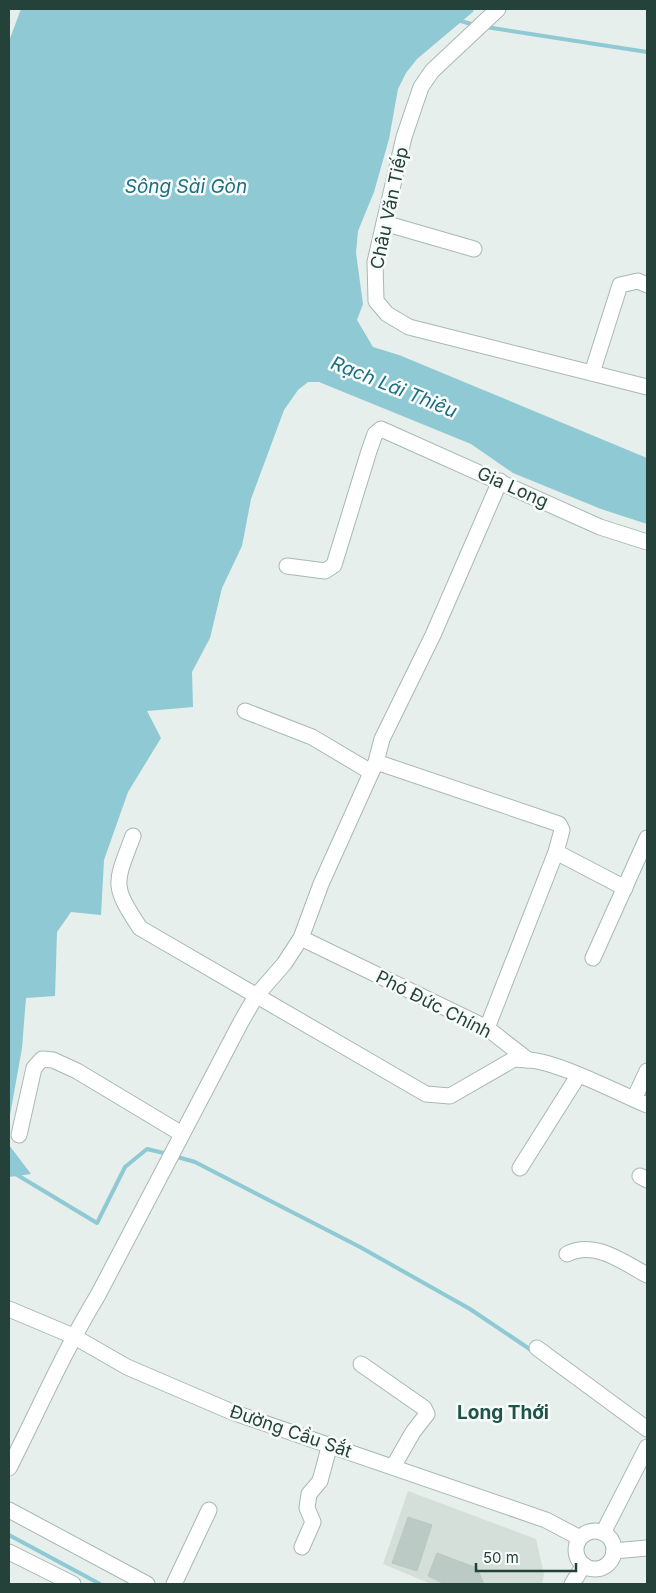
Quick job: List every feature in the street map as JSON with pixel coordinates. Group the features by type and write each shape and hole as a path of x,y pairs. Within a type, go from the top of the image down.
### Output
{"street":[{"name":"Châu Văn Tiếp","path":"498,9 485,19 474,32 432,71 421,87 404,137 375,262 376,300 387,314 409,327 647,387"},
{"path":"384,223 474,248"},
{"path":"592,373 620,285 638,281 647,285"},
{"name":"Gia Long","path":"287,566 325,571 334,565 369,451 375,434 381,429 600,527 647,542"},
{"path":"9,1468 59,1370 73,1336 98,1295 256,996 284,964 301,938 321,884 373,767 382,739 433,635 500,481"},
{"path":"245,710 312,737 373,767 559,824 562,830 556,852 487,1028"},
{"path":"133,836 118,876 121,898 140,928 426,1094 450,1096 514,1059 528,1060"},
{"path":"593,958 647,838"},
{"path":"556,852 625,888"},
{"name":"Phó Đức Chính","path":"301,938 487,1028 528,1060 536,1060 641,1102"},
{"path":"19,1135 34,1068 42,1059 53,1060 76,1071 179,1140"},
{"path":"641,1102 647,1071"},
{"path":"520,1168 578,1076"},
{"path":"567,1254 575,1250 589,1249 606,1252 647,1275"},
{"name":"Đường Cầu Sắt","path":"9,1308 73,1336 127,1366 232,1412 330,1444 546,1520 580,1538"},
{"path":"537,1348 647,1429"},
{"path":"360,1364 424,1408 427,1414 413,1432 393,1466"},
{"path":"302,1547 313,1522 307,1508 309,1494 320,1481 330,1444"},
{"path":"603,1533 647,1447"},
{"path":"9,1510 147,1584"},
{"path":"174,1584 209,1510"},
{"path":"590,1532 603,1533 611,1540 614,1551 610,1562 601,1568 595,1569 584,1565 580,1561 576,1550 580,1538 590,1532"},
{"path":"614,1551 647,1548"},
{"path":"9,1552 73,1584"},
{"path":"572,1584 584,1565"}],"shaded area":[{"path":"408,1491 536,1539 544,1574 542,1584 431,1584 383,1564"}],"water":[{"name":"Sông Sài Gòn","path":"21,9 471,9 474,11 417,59 406,73 398,89 389,139 374,192 358,231 356,253 363,304 357,320 373,347 399,355 647,458 647,524 601,509 513,473 471,444 319,382 308,382 298,390 284,410 251,499 242,546 222,588 210,638 192,672 193,707 147,711 161,738 128,792 104,860 101,915 71,912 57,932 55,996 26,998 22,1048 9,1121 9,41"},
{"path":"9,1145 31,1174 9,1177"}],"building":[{"path":"408,1517 432,1525 417,1571 392,1563"},
{"path":"437,1553 477,1568 484,1584 445,1584 428,1576"}],"waterway":[{"path":"457,20 475,25"},
{"path":"486,27 647,52"},
{"path":"9,1170 97,1223 125,1167 147,1149 168,1154"},
{"path":"174,1156 195,1162 360,1247 470,1309 534,1352"},
{"path":"9,1535 100,1584"}],"district":[{"name":"Long Thới","path":"503,1412"}],"water label":[{"name":"Rạch Lái Thiêu","path":"394,387"}]}
